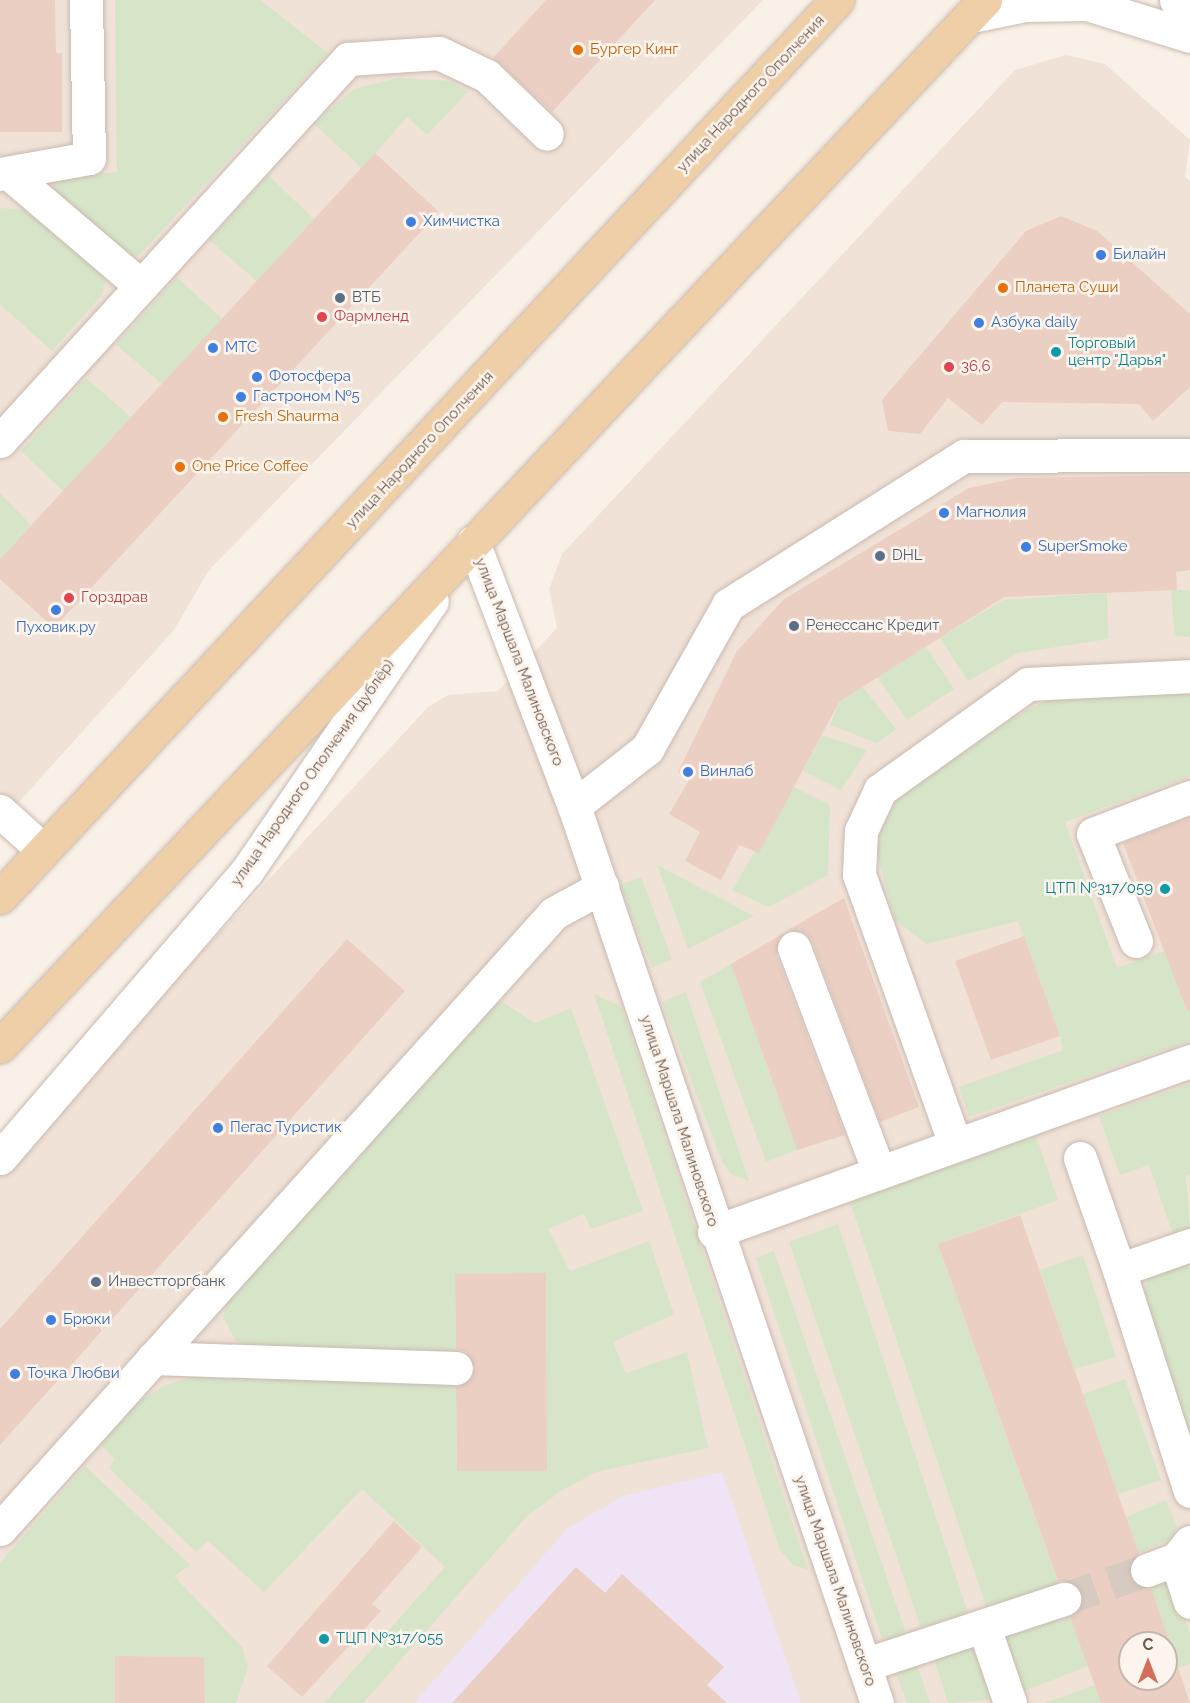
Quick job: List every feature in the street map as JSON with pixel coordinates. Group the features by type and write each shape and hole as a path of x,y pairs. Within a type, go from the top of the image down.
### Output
{"main road":[{"name":"улица Народного Ополчения","path":"0,897 534,331 837,0"},
{"path":"0,1046 978,8"}],"street":[{"path":"6,175 89,158 87,0"},
{"path":"1176,0 1190,22"},
{"path":"978,8 1025,4 1088,4 1190,36"},
{"path":"0,441 348,58 440,53 487,76 547,134"},
{"path":"6,175 141,286"},
{"path":"574,806 646,749 728,605 964,456 1190,455"},
{"name":"улица Маршала Малиновского","path":"473,542 574,806 714,1232 877,1703"},
{"name":"улица Народного Ополчения (дублёр)","path":"0,1158 247,871 473,542"},
{"path":"955,1144 859,875 861,831 880,790 1028,684 1190,676"},
{"path":"1136,941 1093,834 1190,797"},
{"path":"0,812 43,850"},
{"path":"0,1529 554,913 602,887"},
{"path":"794,948 879,1172"},
{"path":"714,1232 1190,1061"},
{"path":"1080,1158 1119,1270 1190,1491"},
{"path":"1119,1270 1190,1245"},
{"path":"153,1358 456,1368"},
{"path":"1176,1557 1190,1602"},
{"path":"864,1665 1064,1599"},
{"path":"984,1627 1010,1703"}],"shaded area":[{"path":"0,0 763,0 209,570 174,630 0,823"},
{"path":"1066,55 1105,64 1190,140 1185,177 1190,181 1190,1703 0,1703 0,1170 428,707 448,695 498,691 557,628 549,589 562,554 1015,70"},
{"path":"722,1472 801,1703 414,1703 568,1528 623,1496"}],"green space":[{"path":"115,0 260,0 328,53 139,255 126,257 52,198 55,178 117,172"},
{"path":"398,78 451,81 468,92 427,135 407,117 362,168 314,124 354,89"},
{"path":"268,175 314,219 257,281 209,240"},
{"path":"0,208 26,210 106,277 102,295 52,351 0,304"},
{"path":"177,277 222,319 162,384 116,345"},
{"path":"86,378 131,417 63,491 21,451"},
{"path":"0,493 31,525 0,559"},
{"path":"1171,590 1190,590 1190,637 1175,635"},
{"path":"1107,593 1108,639 1018,653 968,681 940,638 1003,600"},
{"path":"926,647 954,689 907,720 877,677"},
{"path":"863,687 896,729 877,743 830,725 839,702"},
{"path":"1167,692 1190,695 1190,776 1065,822 1117,968 1190,942 1190,1041 969,1117 959,1087 1063,1050 1060,1036 1018,921 927,944 895,920 875,846 885,814 910,786 1026,710 1054,698"},
{"path":"822,735 867,750 841,790 803,771"},
{"path":"794,787 830,805 828,875 769,907 732,890"},
{"path":"657,865 754,916 688,949"},
{"path":"641,877 672,959 652,968 620,885"},
{"path":"731,964 797,1150 766,1162 700,982"},
{"path":"686,992 749,1181 731,1174 722,1162 662,1002"},
{"path":"594,994 620,1006 626,1019 808,1570 793,1565 780,1550"},
{"path":"502,1002 535,1023 571,1008 643,1211 591,1229 584,1214 548,1229 570,1271 649,1241 674,1314 613,1342 626,1373 687,1352 708,1448 596,1472 561,1491 527,1516 363,1703 324,1703 445,1567 362,1489 264,1592 208,1541 196,1552 109,1468 115,1459 101,1445 139,1401 165,1385 194,1377 456,1383 457,1471 547,1471 546,1273 455,1274 456,1354 256,1348 235,1340 223,1317 229,1298 483,1011"},
{"path":"1190,1084 1190,1175 1186,1176 1190,1232 1174,1238 1149,1165 1120,1175 1099,1116"},
{"path":"1036,1136 1058,1200 938,1244 1059,1585 987,1609 850,1202"},
{"path":"838,1224 968,1613 921,1628 789,1242"},
{"path":"774,1251 907,1636 891,1642 881,1636 756,1258"},
{"path":"1083,1255 1116,1357 1074,1369 1040,1270"},
{"path":"1190,1256 1190,1440 1142,1303 1149,1272"},
{"path":"1125,1379 1161,1480 1118,1494 1083,1394"},
{"path":"85,1466 190,1565 174,1576 242,1647 248,1667 236,1703 205,1703 204,1657 115,1656 115,1703 0,1703 0,1563"},
{"path":"1166,1500 1177,1527 1171,1539 1138,1553 1126,1517"},
{"path":"1162,1580 1172,1584 1190,1633 1190,1664 1178,1668 1178,1631 1165,1631 1149,1584"},
{"path":"1069,1613 1088,1666 1017,1694 997,1637"},
{"path":"975,1640 997,1699 948,1703 933,1656"},
{"path":"916,1662 930,1703 907,1703 895,1670"},
{"path":"1095,1685 1101,1703 1045,1703"}],"building":[{"path":"0,0 55,0 56,53 62,53 62,132 0,132"},
{"path":"546,0 655,0 552,112 493,58"},
{"path":"375,153 439,212 54,628 0,579 0,559"},
{"name":"Торговый центр \"Дарья\"","path":"1061,216 1097,231 1190,314 1190,387 1153,421 1139,404 1002,402 982,425 948,398 920,434 888,431 882,400 1026,231"},
{"path":"1190,475 1190,570 1176,572 1177,590 1004,597 839,702 759,853 739,845 721,880 685,861 700,832 669,814 689,780 678,772 737,651 784,599 969,488 1017,478"},
{"name":"ЦТП №317/059","path":"1190,817 1190,1010 1187,1011 1123,843"},
{"path":"844,898 919,1107 880,1122 812,941 805,933 788,930"},
{"path":"784,933 776,955 845,1135 797,1150 731,964"},
{"path":"1024,936 1060,1036 991,1060 955,961"},
{"path":"347,939 405,991 0,1445 0,1329"},
{"path":"1020,1215 1139,1554 1129,1566 1129,1576 1136,1585 1151,1588 1166,1631 1118,1631 1118,1691 1178,1691 1178,1668 1190,1703 1101,1703 1070,1617 1082,1603 1082,1593 1068,1581 1058,1581 938,1244"},
{"path":"546,1273 547,1471 457,1471 456,1387 472,1378 475,1368 466,1352 456,1349 455,1274"},
{"name":"ТЦП №317/055","path":"394,1521 422,1547 372,1604 381,1611 302,1697 267,1666"},
{"path":"576,1567 605,1593 622,1574 724,1667 707,1685 727,1703 452,1703"},
{"path":"115,1656 204,1657 205,1703 115,1703"}],"tunnel":[{"path":"1064,1599 1147,1570"}],"place":[{"name":"Бургер Кинг","path":"578,50"},
{"name":"Химчистка","path":"411,222"},
{"name":"Билайн","path":"1101,255"},
{"name":"Планета Суши","path":"1003,288"},
{"name":"ВТБ","path":"340,298"},
{"name":"Фармленд","path":"322,317"},
{"name":"Азбука daily","path":"979,323"},
{"name":"МТС","path":"213,348"},
{"name":"Торговый центр \"Дарья\"","path":"1056,352"},
{"name":"36,6","path":"949,367"},
{"name":"Фотосфера","path":"257,377"},
{"name":"Гастроном №5","path":"241,397"},
{"name":"Fresh Shaurma","path":"223,417"},
{"name":"One Price Coffee","path":"180,467"},
{"name":"Магнолия","path":"944,513"},
{"name":"SuperSmoke","path":"1026,547"},
{"name":"DHL","path":"880,556"},
{"name":"Горздрав","path":"69,598"},
{"name":"Пуховик.ру","path":"56,610"},
{"name":"Ренессанс Кредит","path":"794,626"},
{"name":"Винлаб","path":"688,772"},
{"name":"ЦТП №317/059","path":"1165,889"},
{"name":"Пегас Туристик","path":"218,1128"},
{"name":"Инвестторгбанк","path":"96,1282"},
{"name":"Брюки","path":"51,1320"},
{"name":"Точка Любви","path":"15,1374"},
{"name":"ТЦП №317/055","path":"324,1639"}]}
